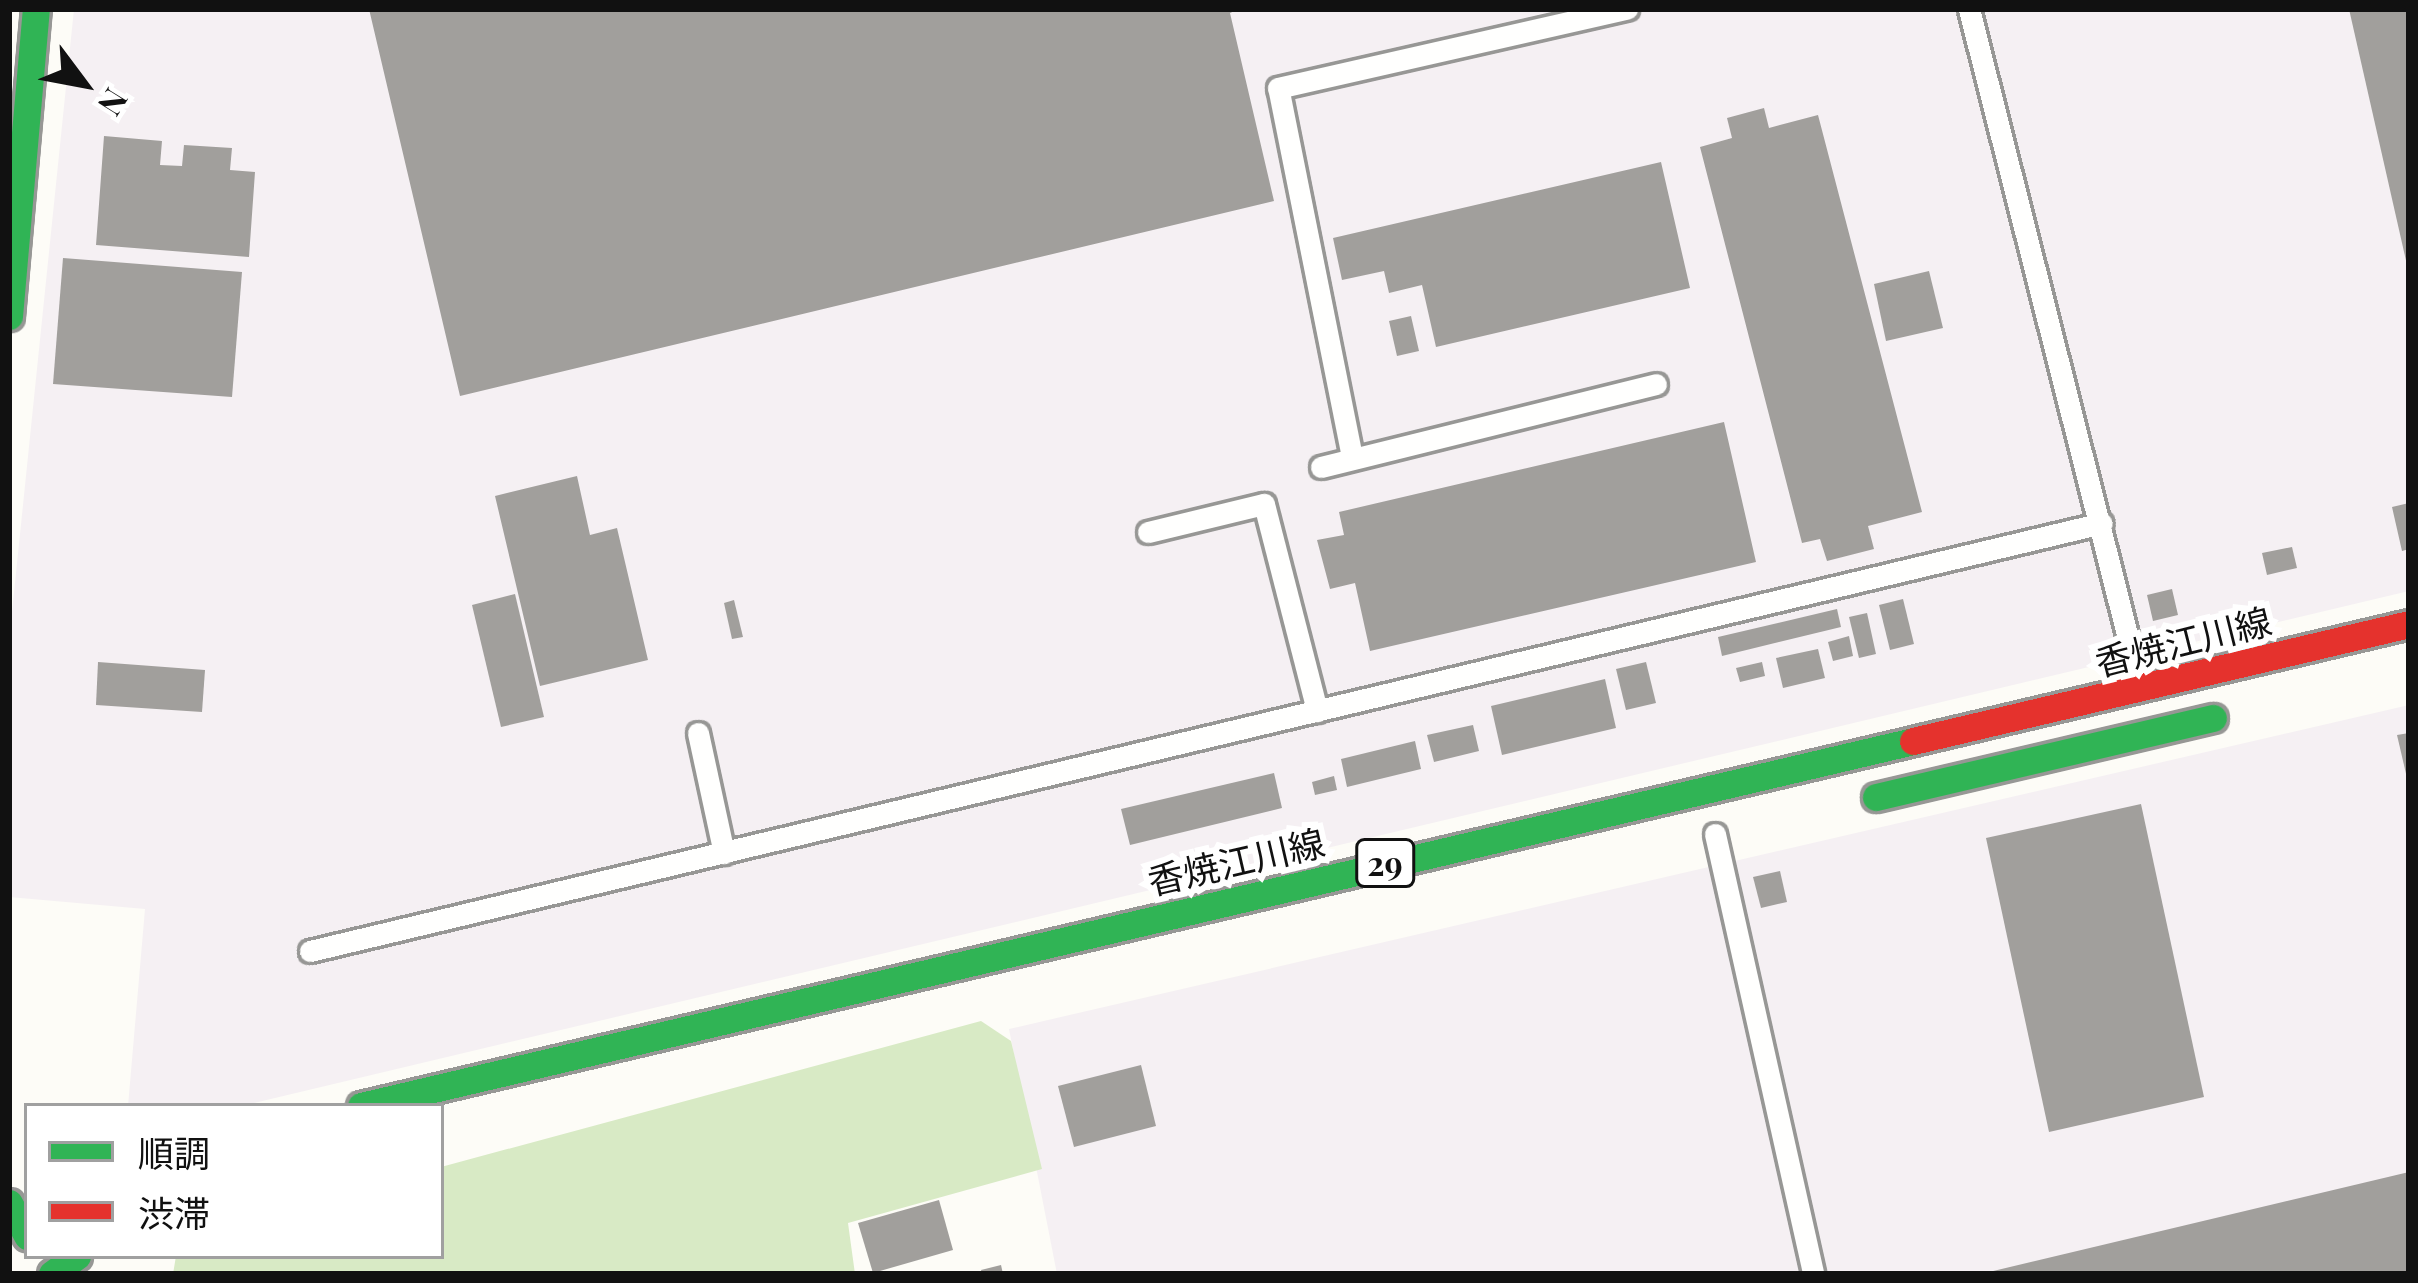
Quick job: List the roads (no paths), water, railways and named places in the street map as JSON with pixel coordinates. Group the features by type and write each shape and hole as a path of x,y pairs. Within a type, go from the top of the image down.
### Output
{"main road":[{"path":"9,316 36,9"},
{"name":"香焼江川線","path":"374,1103 2409,624"},
{"path":"1839,806 2240,711"},
{"path":"1704,836 1753,825"},
{"path":"9,1203 24,1231"}],"lane":[{"path":"1352,457 1279,88 1627,9"},
{"path":"1969,9 2141,689"},
{"path":"1321,467 1656,384"},
{"path":"1148,532 1264,504 1317,710"},
{"path":"310,952 2102,523"},
{"path":"698,733 724,853"},
{"path":"1704,836 1813,1274"}]}
